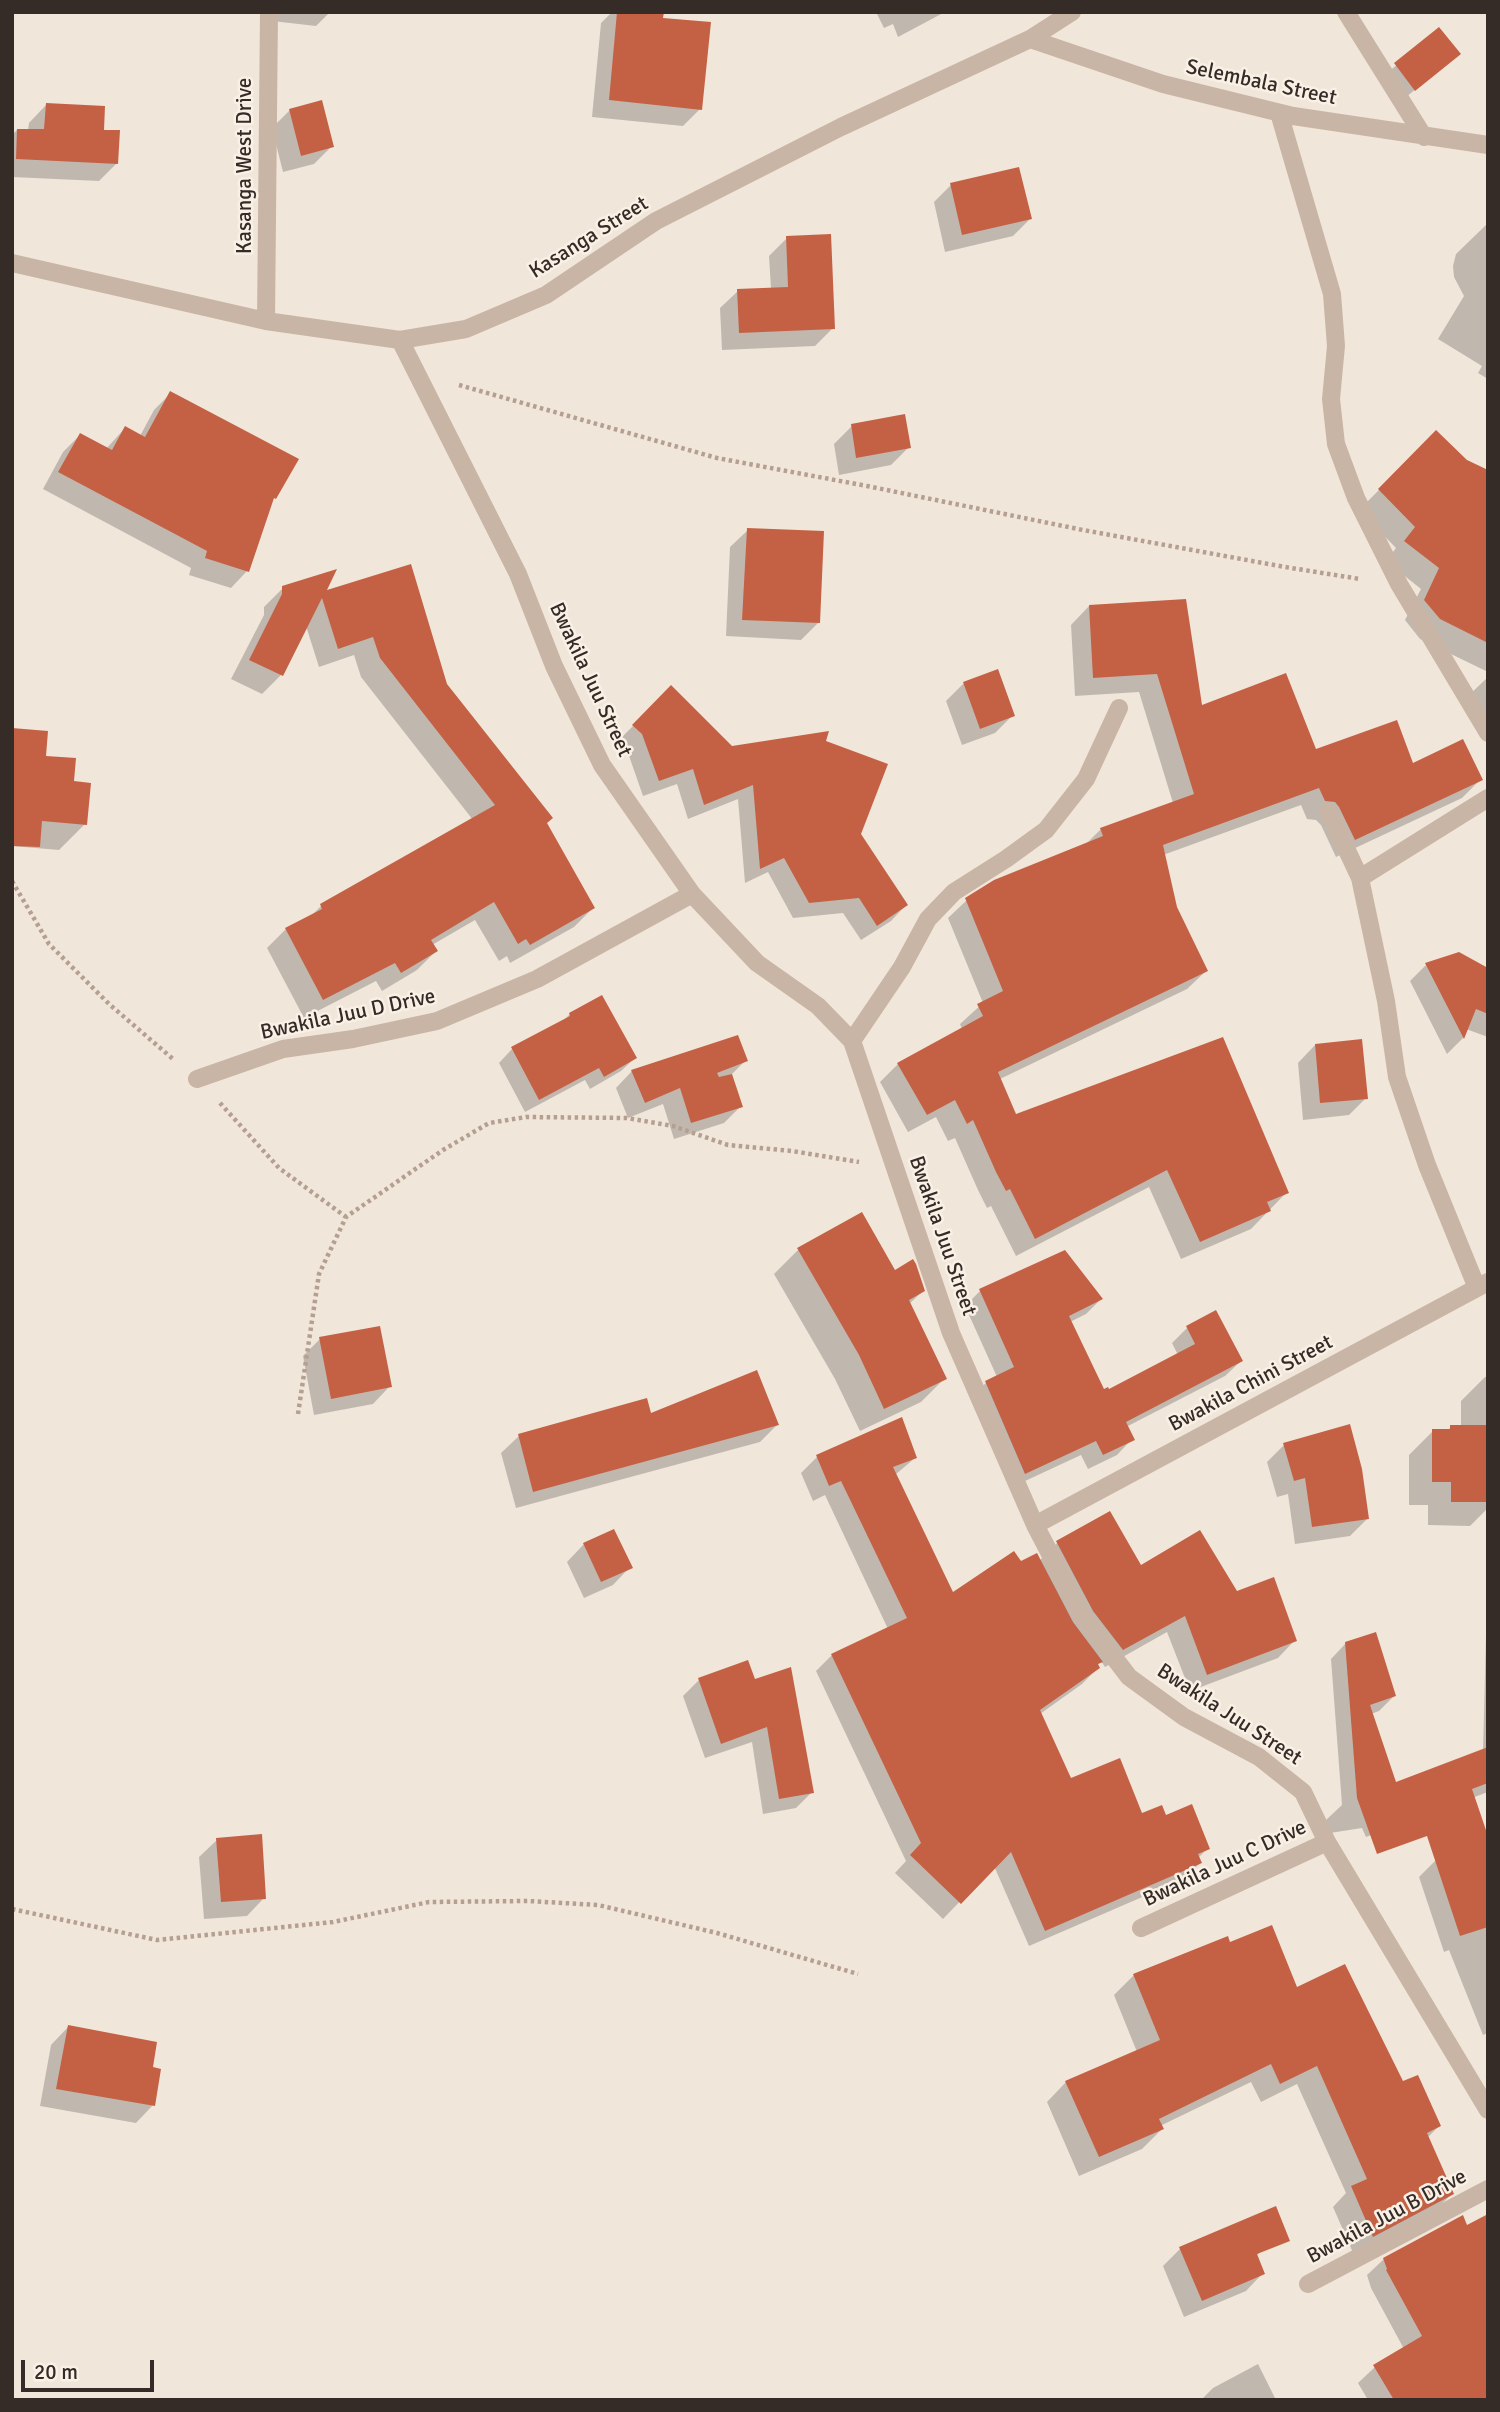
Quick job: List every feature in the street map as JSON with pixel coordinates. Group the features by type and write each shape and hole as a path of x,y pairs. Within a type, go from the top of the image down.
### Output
{"street":[{"name":"Kasanga West Drive","path":"266,321 269,12"},
{"name":"Kasanga Street","path":"12,264 266,321 400,340 466,328 545,295 656,221 841,127 1030,39 1072,12"},
{"path":"1346,12 1424,137"},
{"name":"Selembala Street","path":"1030,39 1163,84 1279,113 1488,145"},
{"path":"1279,113 1332,294 1336,346 1331,398 1336,444 1356,498 1399,584 1488,733"},
{"name":"Bwakila Juu Street","path":"400,340 518,574 554,666 602,765 692,894 757,963 818,1006 852,1041 951,1333 1035,1525 1083,1617 1129,1677 1184,1717 1259,1757 1303,1792 1328,1842 1488,2110"},
{"path":"852,1041 902,967 928,919 954,892 1046,831 1086,779 1119,708"},
{"path":"1360,878 1488,799"},
{"path":"1329,812 1360,878 1386,1001 1397,1077 1427,1165 1483,1285"},
{"name":"Bwakila Juu D Drive","path":"197,1079 283,1049 353,1039 437,1021 537,979 692,894"},
{"name":"Bwakila Chini Street","path":"1035,1525 1483,1285"},
{"name":"Bwakila Juu C Drive","path":"1140,1928 1328,1842"},
{"name":"Bwakila Juu B Drive","path":"1308,2284 1488,2189"}],"path":[{"path":"418,373 717,458 1083,530 1286,567 1399,584"},
{"path":"12,881 49,944 147,1039 197,1079 279,1168 346,1217"},
{"path":"298,1414 319,1274 346,1217 443,1150 489,1123 526,1117 627,1118 673,1126 728,1145 895,1167"},
{"path":"12,1909 157,1940 332,1922 429,1902 528,1901 598,1905 717,1933 858,1974"}],"building":[{"path":"617,12 664,12 663,18 711,22 702,110 609,100"},
{"path":"1439,27 1461,54 1415,91 1394,63"},
{"path":"322,100 334,147 301,156 289,109"},
{"path":"46,103 105,106 104,130 120,130 118,164 16,159 17,129 44,129"},
{"path":"1019,167 1032,219 962,235 950,183"},
{"path":"831,234 835,329 739,333 737,289 788,287 786,236"},
{"path":"170,391 299,459 276,499 274,498 249,572 205,558 207,551 58,472 80,433 112,450 125,426 145,437"},
{"path":"905,414 911,448 856,458 851,424"},
{"path":"1436,430 1467,460 1488,470 1488,643 1440,619 1424,600 1439,568 1404,541 1415,527 1378,489"},
{"path":"747,528 824,531 820,623 742,620"},
{"path":"411,564 447,684 553,818 547,823 595,908 530,945 526,939 518,944 494,902 431,940 438,951 401,973 395,963 323,1000 285,928 322,909 320,904 495,805 380,658 373,637 338,649 322,598 283,676 249,660 282,594 282,586 337,569 327,590"},
{"path":"1186,599 1202,705 1286,673 1316,749 1397,720 1413,763 1463,739 1483,780 1355,840 1339,807 1335,802 1325,801 1319,788 1163,845 1177,907 1208,971 998,1072 1016,1114 1223,1037 1289,1193 1267,1202 1271,1211 1200,1242 1167,1170 1035,1239 1010,1189 1006,1191 996,1172 973,1120 967,1124 955,1100 927,1115 897,1063 983,1016 977,1004 1003,991 965,898 994,880 1103,836 1100,828 1194,794 1157,674 1093,678 1089,605"},
{"path":"998,669 1015,716 980,729 963,682"},
{"path":"671,685 732,746 829,731 826,741 888,764 861,834 908,905 877,926 859,898 809,903 784,858 760,869 753,785 704,805 693,769 659,781 642,734 632,725"},
{"path":"12,728 48,731 46,756 76,758 74,781 91,783 87,825 42,821 40,847 12,846"},
{"path":"1459,952 1488,968 1488,1014 1476,1009 1464,1039 1425,963"},
{"path":"602,995 637,1058 604,1077 599,1068 539,1100 511,1047 570,1016 569,1013"},
{"path":"738,1035 748,1061 717,1073 719,1077 732,1074 743,1107 691,1123 680,1088 645,1103 631,1070"},
{"path":"1362,1039 1368,1099 1320,1103 1315,1044"},
{"path":"862,1212 895,1270 913,1259 916,1264 925,1291 909,1300 947,1379 884,1409 859,1355 797,1248"},
{"path":"1065,1250 1103,1299 1069,1316 1104,1389 1109,1389 1195,1344 1186,1326 1216,1310 1243,1361 1126,1422 1135,1440 1103,1455 1096,1441 1025,1474 985,1381 1014,1367 979,1289"},
{"path":"380,1326 392,1387 331,1399 319,1337"},
{"path":"757,1370 779,1425 533,1492 518,1434 647,1398 651,1413"},
{"path":"902,1417 917,1458 893,1467 953,1592 1014,1551 1021,1561 1037,1553 1073,1622 1103,1662 1098,1664 1100,1668 1040,1710 1071,1778 1120,1758 1142,1813 1162,1805 1166,1815 1192,1804 1210,1849 1198,1854 1202,1863 1045,1931 1011,1852 961,1904 910,1855 921,1843 831,1654 907,1618 841,1481 829,1486 816,1455"},
{"path":"1350,1424 1362,1469 1369,1519 1312,1527 1305,1478 1294,1481 1283,1443"},
{"path":"1450,1425 1488,1425 1488,1502 1451,1502 1451,1482 1432,1482 1432,1429 1450,1429"},
{"path":"1110,1511 1141,1565 1200,1530 1237,1591 1274,1577 1297,1641 1207,1675 1185,1616 1123,1650 1093,1611 1056,1541"},
{"path":"614,1529 633,1568 601,1582 583,1543"},
{"path":"1376,1632 1396,1696 1370,1705 1396,1782 1488,1747 1488,1783 1472,1789 1488,1836 1488,1927 1460,1936 1427,1836 1377,1854 1357,1798 1345,1642"},
{"path":"748,1660 755,1679 791,1667 814,1793 779,1799 767,1727 721,1744 698,1678"},
{"path":"262,1834 266,1899 221,1902 216,1838"},
{"path":"1272,1925 1297,1987 1345,1964 1403,2081 1418,2075 1441,2126 1427,2133 1454,2194 1373,2237 1351,2186 1367,2179 1317,2066 1280,2084 1271,2064 1159,2119 1164,2129 1099,2157 1065,2081 1160,2040 1133,1974 1228,1936 1230,1942"},
{"path":"68,2025 157,2042 153,2067 161,2069 155,2106 56,2089"},
{"path":"1276,2206 1290,2241 1257,2254 1265,2274 1202,2301 1179,2247"},
{"path":"1488,2214 1488,2400 1394,2400 1373,2365 1422,2336 1386,2270 1383,2258 1463,2215 1467,2225"}]}
